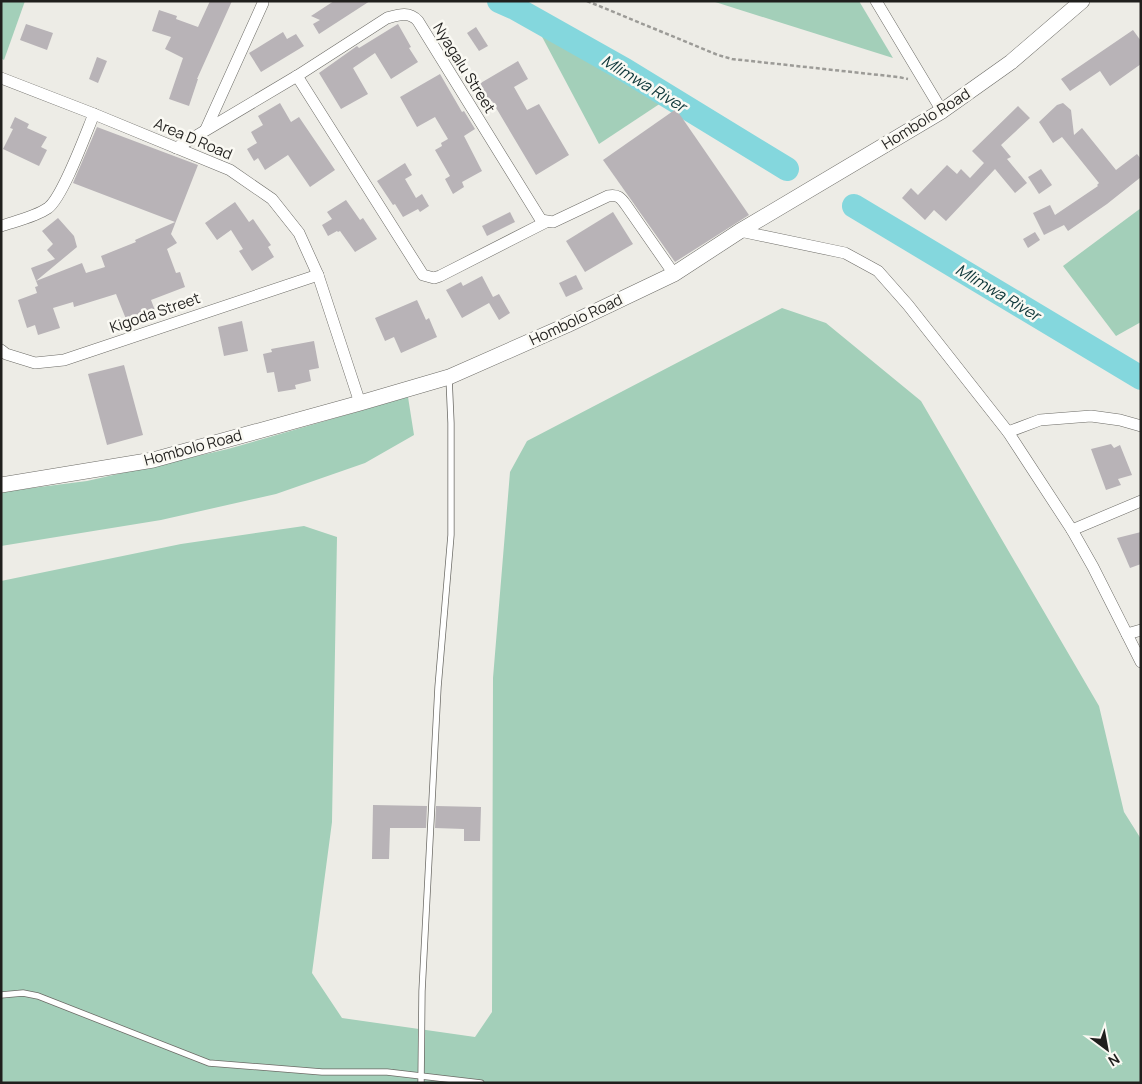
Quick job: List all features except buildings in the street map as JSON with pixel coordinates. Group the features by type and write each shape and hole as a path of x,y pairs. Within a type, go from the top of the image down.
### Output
{"street":[{"path":"876,1 942,111"},
{"name":"Hombolo Road","path":"1,485 153,460 360,403 449,377 567,325 674,274 740,231 942,111 1011,62 1082,1"},
{"path":"206,130 263,3"},
{"name":"Nyagalu Street","path":"176,148 297,76 387,18 402,14 414,17 536,214 541,220 546,222"},
{"path":"297,76 423,276 434,278 440,276 546,222 553,222 608,196 615,195 626,205 674,274"},
{"name":"Area D Road","path":"1,78 230,170 272,199 299,234 318,275 360,403"},
{"path":"1,226 50,207 59,195 94,114"},
{"path":"740,231 845,253 878,271 908,304 1008,432 1072,530 1141,662"},
{"name":"Kigoda Street","path":"1,350 6,354 35,363 64,360 318,275"},
{"path":"1008,432 1040,420 1092,416 1120,420 1141,426"},
{"path":"1072,530 1141,501"},
{"path":"1127,634 1141,630"}],"lane":[{"path":"420,1083 422,990 438,687 450,535 451,423 449,377"},
{"path":"1,995 23,993 38,996 209,1063 322,1072 387,1072 481,1083"}],"path":[{"path":"588,1 718,55 732,59 898,77 925,83"}],"green space":[{"path":"1,1 25,1 4,60 1,58"},
{"path":"712,1 859,1 893,58"},
{"path":"539,31 661,103 599,144"},
{"path":"1141,208 1141,322 1116,336 1063,266"},
{"path":"782,308 826,323 921,401 1099,706 1124,812 1141,839 1141,1083 1,1083 1,581 181,544 304,526 337,537 332,822 312,973 342,1018 475,1037 492,1012 493,678 510,472 527,441"},
{"path":"408,397 414,435 365,463 276,494 161,520 1,546 1,492 87,481 228,449"}],"waterway":[{"name":"Mlimwa River","path":"499,1 515,8 625,70 787,169"},
{"name":"Mlimwa River","path":"854,206 1141,378"}]}
